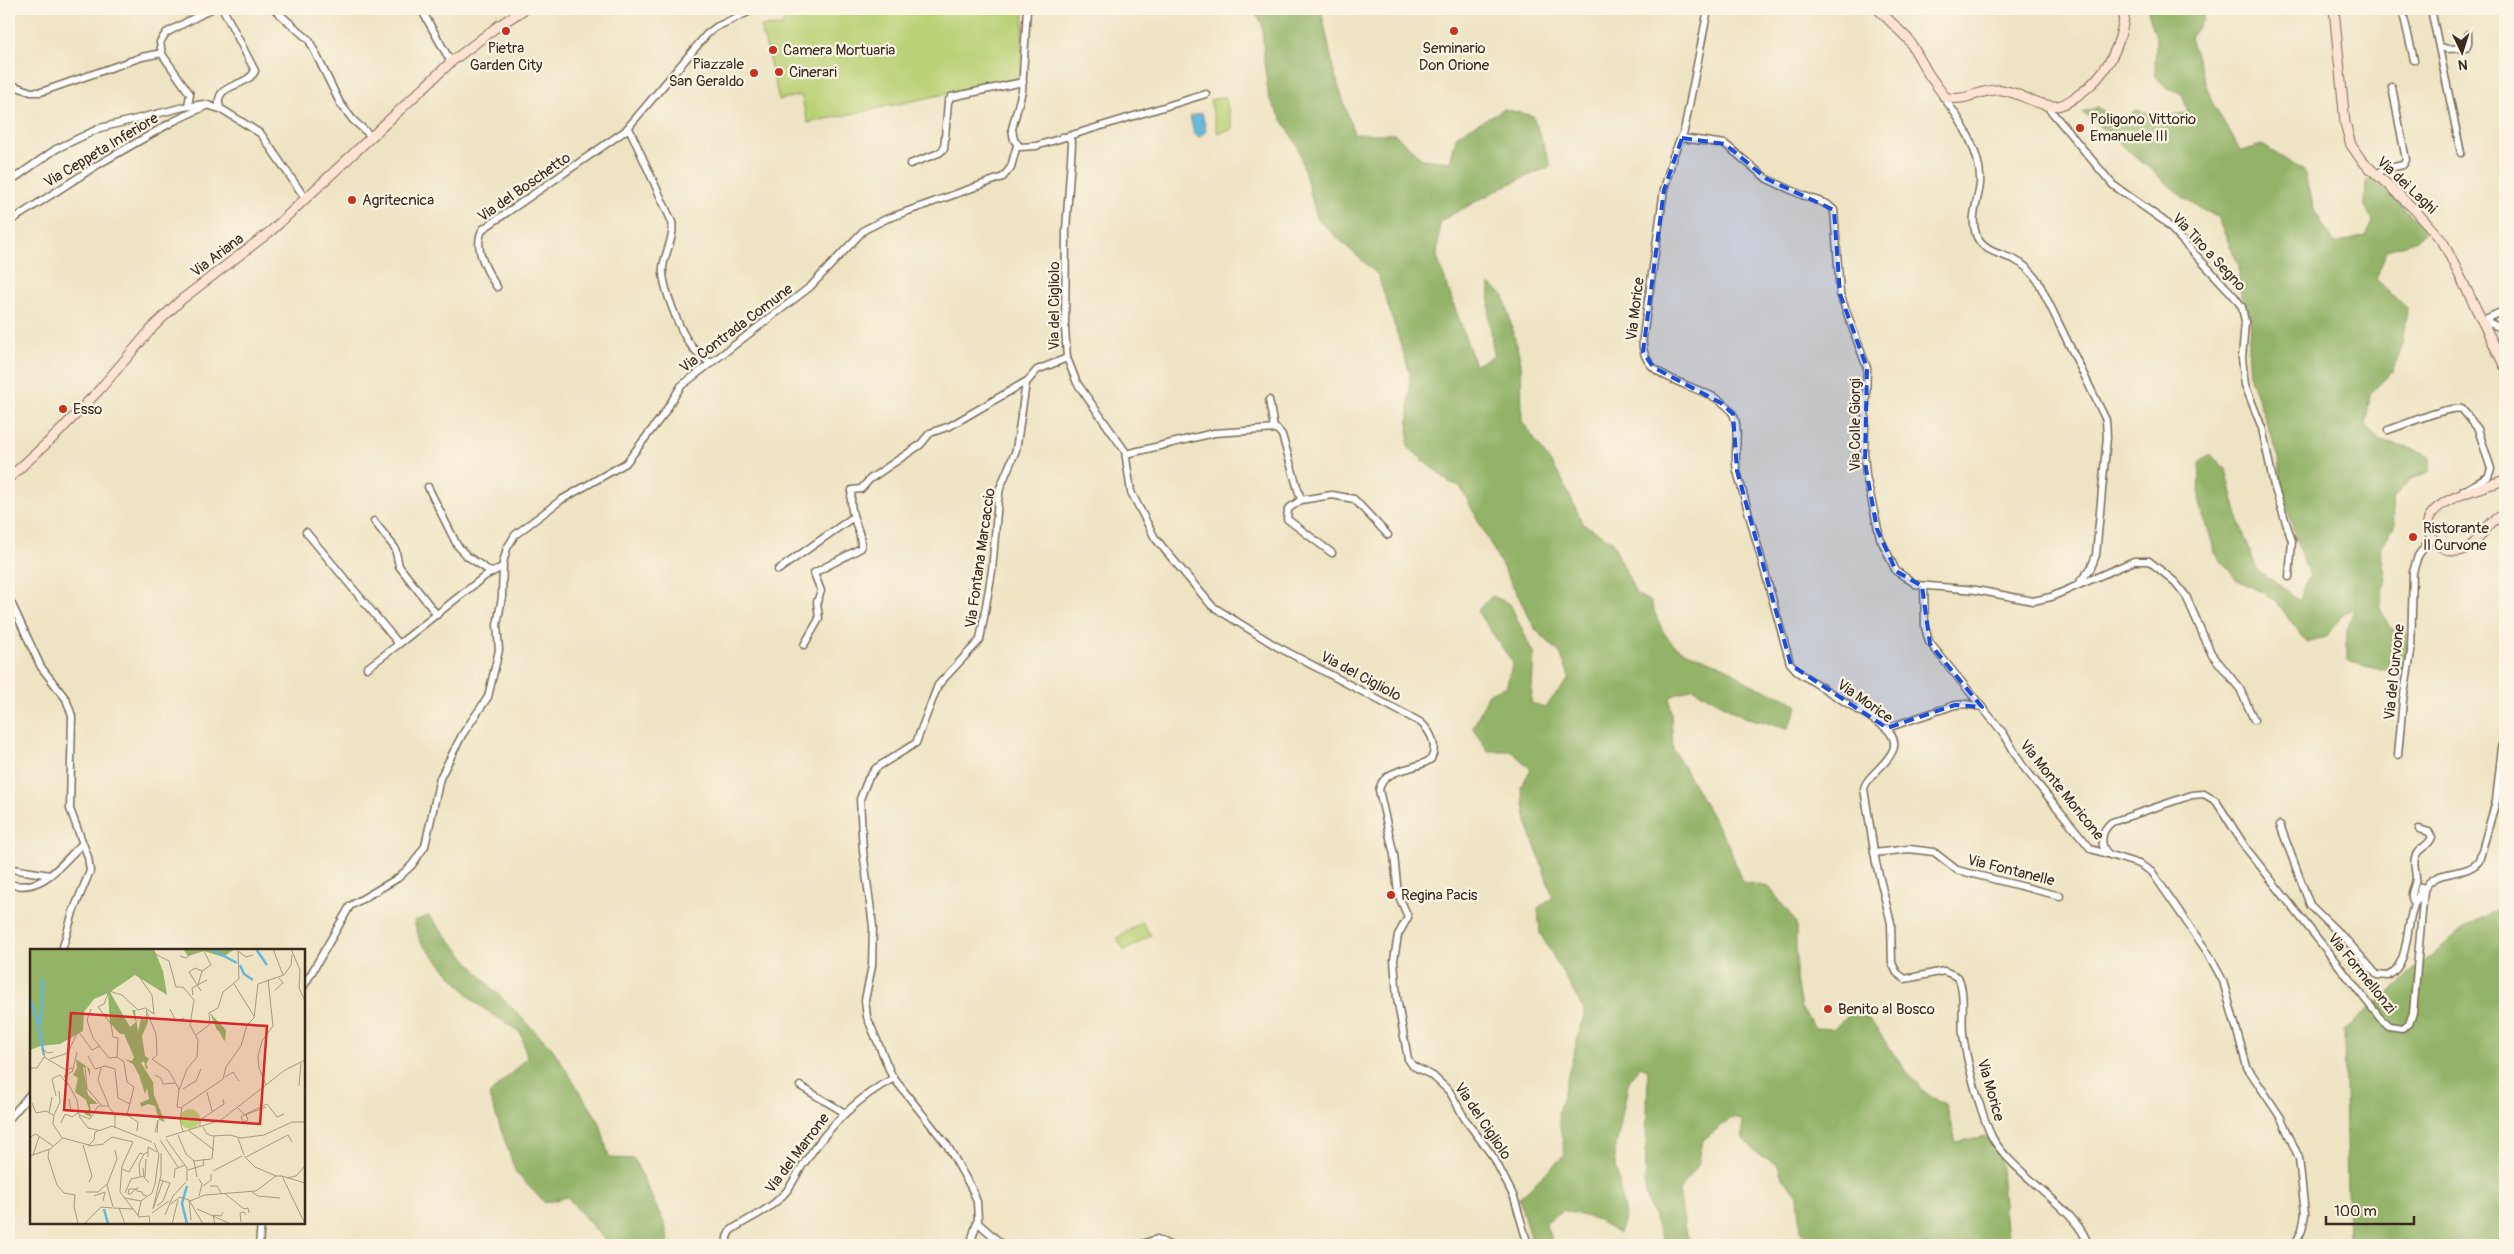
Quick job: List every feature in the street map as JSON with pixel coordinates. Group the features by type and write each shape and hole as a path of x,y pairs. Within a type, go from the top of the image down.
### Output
{"main road":[{"name":"Via Ariana","path":"9,478 45,446 174,307 209,277 260,240 451,62 498,26 525,9"},
{"path":"1878,9 1909,40 1940,93 1947,98 1958,99 1986,91 2002,90 2046,105 2063,104 2086,89 2103,74 2119,41 2125,9"},
{"name":"Via dei Laghi","path":"2334,9 2348,137 2354,152 2376,175 2415,210 2440,238 2505,367"},
{"path":"2505,480 2443,503 2432,512 2428,521 2432,536 2444,548 2461,550 2472,544 2493,520 2505,515"}],"street":[{"path":"188,106 191,98 189,92 162,53 160,42 166,33 211,9"},
{"path":"220,108 218,99 222,92 250,77 254,71 224,9"},
{"path":"274,9 309,40 340,103 353,120 371,136"},
{"path":"421,9 451,62"},
{"name":"Via del Boschetto","path":"497,288 486,268 480,251 480,238 483,229 573,169 628,128 707,34 755,9"},
{"path":"1027,9 1022,94 1012,127 1012,137 1017,145 1031,148 1206,94"},
{"name":"Via Morice","path":"1708,9 1682,138 1673,156 1663,196 1643,337 1644,356 1653,368 1722,403 1733,414 1736,425 1735,452 1737,471 1787,656 1792,667 1887,728 1892,740 1891,754 1883,766 1866,780 1864,786 1874,853 1891,922 1891,958 1894,970 1901,977 1907,979 1944,971 1958,977 1962,991 1965,1045 1991,1134 2005,1155 2081,1229 2088,1245"},
{"path":"2402,9 2414,60"},
{"path":"2431,9 2461,153"},
{"path":"2439,46 2447,49 2466,48 2468,34"},
{"path":"9,84 39,93 142,57 162,53"},
{"path":"910,164 941,152 944,149 948,102 951,97 1023,82"},
{"path":"2376,175 2384,169 2402,165 2406,160 2392,87"},
{"path":"1940,93 1958,117 1977,164 1980,184 1974,217 1978,238 1987,248 2023,265 2036,278 2106,423 2107,437 2096,555 2091,568 2077,585"},
{"name":"Via Ceppeta Inferiore","path":"9,222 99,164 174,121 209,105"},
{"name":"Via Ceppeta Inferiore","path":"9,182 53,151 95,130 127,120 188,106 209,105 220,108 263,136 305,198"},
{"name":"Via Tiro a Segno","path":"2046,105 2108,180 2168,225 2242,307 2246,329 2243,352 2244,377 2262,428 2276,493 2291,536 2292,555 2289,576"},
{"path":"628,128 672,224 663,270 664,284 688,341 710,363"},
{"name":"Via del Cigliolo","path":"1062,137 1069,138 1072,144 1066,230 1065,328 1067,358 1077,384 1126,454 1131,492 1163,550 1209,604 1276,646 1420,722 1430,732 1434,751 1431,759 1393,774 1382,782 1379,790 1393,852 1398,894 1408,915 1407,921 1398,935 1394,960 1398,1004 1407,1055 1412,1065 1433,1076 1450,1092 1465,1119 1494,1158 1514,1197 1528,1245"},
{"name":"Via Colle Giorgi","path":"1682,138 1726,144 1767,179 1802,196 1827,204 1834,210 1840,294 1868,368 1865,463 1877,529 1883,548 1896,571 1912,583 1924,586 1971,589 2033,602 2134,561 2145,560 2152,563 2184,592 2193,607 2211,653 2240,689 2254,720"},
{"name":"Via Contrada Comune","path":"305,984 350,906 398,878 412,865 425,846 439,781 462,734 488,697 499,650 497,630 502,598 502,567 508,546 520,530 568,495 626,464 662,417 678,390 710,363 810,287 864,230 886,218 1003,177 1011,167 1017,145"},
{"path":"2483,322 2505,310"},
{"path":"2483,322 2505,330"},
{"path":"804,644 819,619 817,602 821,591 814,573 861,548 861,539 852,518 850,504 852,490 860,489 872,478 919,446 931,433 954,424 1027,381 1038,370 1067,358"},
{"name":"Via Fontana Marcaccio","path":"970,1245 978,1222 976,1197 953,1154 894,1078 869,1024 865,1010 865,998 872,962 873,935 863,851 860,799 868,779 876,768 916,743 938,685 980,640 992,573 1000,488 1016,450 1027,381"},
{"path":"1269,400 1274,428"},
{"path":"2388,430 2412,423 2437,412 2457,408 2462,409 2478,429 2491,469 2488,477 2466,489 2461,496"},
{"path":"1126,454 1211,434 1274,428 1281,433 1301,500"},
{"path":"428,486 457,545 469,558 490,572"},
{"path":"1332,553 1287,519 1288,509 1301,500 1332,495 1354,498 1388,535"},
{"path":"778,570 852,518"},
{"path":"374,521 394,548 398,564 437,614"},
{"path":"306,532 399,644"},
{"name":"Via del Curvone","path":"2398,755 2403,700 2412,652 2413,572 2418,556 2432,536"},
{"path":"366,668 490,572 502,567"},
{"path":"1924,586 1925,627 1928,642 1982,707"},
{"path":"9,598 41,667 64,696 71,710 73,735 70,809 89,860 90,872 72,912 62,949"},
{"path":"1887,728 1955,705 1966,704 1982,707"},
{"name":"Via Monte Moricone","path":"1982,707 2003,732 2022,766 2088,846 2094,852 2139,864 2154,874 2202,942 2220,974 2244,1060 2256,1083 2281,1118 2299,1158 2305,1214 2302,1230 2295,1245"},
{"name":"Via Formellonzi","path":"2110,855 2104,849 2102,839 2105,829 2112,822 2192,795 2202,794 2211,797 2223,810 2242,843 2380,1018 2388,1026 2398,1029 2408,1025 2413,1013 2424,890 2430,881 2444,874 2473,867 2479,861 2503,776 2502,745 2505,738"},
{"path":"2280,825 2310,905 2349,942 2377,976 2388,976 2396,968 2404,948 2416,902 2427,879 2435,874 2444,874"},
{"path":"2416,902 2413,901 2412,896 2416,878 2415,857 2429,843 2432,837 2429,832 2419,829"},
{"path":"9,884 38,884 82,844"},
{"name":"Via Fontanelle","path":"1874,853 1913,849 1934,852 1957,870 2060,896"},
{"path":"12,869 50,875"},
{"name":"Via del Marrone","path":"727,1245 727,1237 730,1231 768,1208 783,1196 813,1151 845,1112 867,1094 894,1078"},
{"path":"800,1086 845,1112"},
{"path":"9,1119 30,1094"},
{"path":"978,1222 1003,1245"},
{"path":"258,1245 261,1224"},
{"path":"1139,1245 1157,1239 1169,1245"}],"highlighted area":[{"path":"1682,138 1725,144 1767,179 1834,210 1840,294 1867,368 1865,463 1877,529 1896,571 1922,586 1930,644 1982,707 1955,705 1887,728 1791,665 1737,471 1733,414 1721,403 1653,367 1643,352 1664,190"}],"green space":[{"path":"789,9 1024,9 1021,78 808,123 801,95 779,100 764,38 762,37 761,27 782,26"},
{"path":"1252,9 1321,9 1334,72 1354,134 1395,134 1422,159 1450,162 1457,135 1504,109 1533,116 1551,166 1503,187 1440,221 1437,257 1475,365 1494,356 1489,317 1490,285 1504,296 1521,363 1522,421 1561,478 1583,524 1612,541 1636,594 1651,602 1664,632 1678,647 1727,668 1749,683 1782,696 1798,706 1788,728 1744,717 1693,688 1670,697 1673,749 1729,846 1742,882 1769,887 1796,922 1796,980 1801,1008 1815,1028 1833,1029 1854,1011 1871,1021 1900,1063 1922,1090 1945,1104 1956,1142 1986,1136 2000,1158 2006,1228 2010,1245 1812,1245 1801,1232 1798,1195 1783,1180 1778,1165 1757,1153 1743,1138 1742,1120 1731,1118 1703,1140 1698,1165 1679,1191 1685,1231 1693,1245 1665,1245 1645,1194 1648,1069 1640,1066 1629,1079 1614,1157 1625,1216 1619,1234 1598,1220 1563,1210 1545,1223 1553,1245 1532,1245 1519,1198 1565,1155 1558,1114 1585,1012 1540,933 1538,908 1553,897 1528,826 1521,787 1531,769 1511,751 1488,751 1473,728 1489,693 1506,687 1513,663 1477,611 1492,596 1510,604 1534,655 1531,703 1545,707 1570,678 1560,653 1536,630 1460,486 1449,482 1408,447 1410,373 1378,275 1317,219 1298,146 1269,98 1264,62 1262,23"},
{"path":"2147,9 2203,9 2203,20 2190,38 2212,102 2241,151 2262,145 2304,171 2314,210 2335,244 2365,236 2373,223 2365,206 2366,182 2371,177 2427,230 2417,240 2387,250 2376,279 2407,309 2401,350 2392,372 2370,393 2366,425 2380,441 2416,450 2431,456 2429,472 2409,480 2393,498 2394,527 2380,549 2386,578 2380,608 2390,628 2408,634 2405,669 2381,670 2347,661 2347,631 2354,608 2343,614 2326,637 2307,643 2275,599 2236,579 2215,553 2199,499 2200,463 2210,454 2226,469 2240,525 2257,570 2300,600 2304,585 2310,576 2302,557 2282,491 2279,457 2250,378 2248,345 2251,317 2239,289 2239,265 2217,217 2184,198 2083,112 2098,107 2121,126 2135,110 2166,116 2188,113 2182,93 2167,88 2155,76 2156,37"},
{"path":"1225,96 1233,129 1218,133 1210,100"},
{"path":"2505,906 2505,1245 2348,1245 2344,1030 2466,926"},
{"path":"429,916 489,985 552,1048 600,1123 609,1158 634,1159 665,1225 669,1245 609,1245 567,1197 545,1203 516,1173 489,1095 527,1058 521,1033 477,1004 420,941 414,921"},
{"path":"1142,922 1151,935 1125,951 1117,938"}],"water":[{"path":"1202,113 1206,131 1200,137 1194,134 1190,116"}],"place":[{"name":"Pietra Garden City","path":"506,31"},
{"name":"Seminario Don Orione","path":"1454,31"},
{"name":"Camera Mortuaria","path":"773,50"},
{"name":"Cinerari","path":"779,72"},
{"name":"Piazzale San Geraldo","path":"754,73"},
{"name":"Poligono Vittorio Emanuele III","path":"2080,128"},
{"name":"Agritecnica","path":"352,200"},
{"name":"Esso","path":"63,409"},
{"name":"Ristorante Il Curvone","path":"2413,537"},
{"name":"Regina Pacis","path":"1391,895"},
{"name":"Benito al Bosco","path":"1828,1009"}]}
